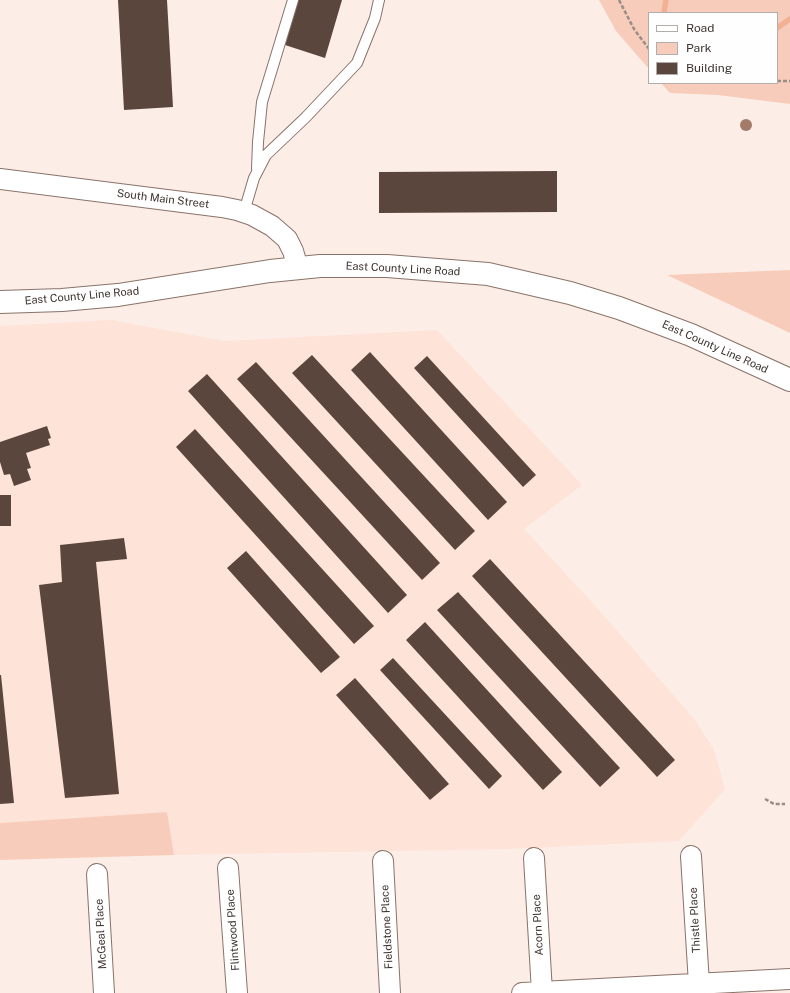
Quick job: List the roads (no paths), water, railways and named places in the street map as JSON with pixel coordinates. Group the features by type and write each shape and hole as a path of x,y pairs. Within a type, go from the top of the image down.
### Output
{"main road":[{"name":"East County Line Road","path":"0,302 94,298 155,290 270,271 320,266 387,266 488,274 570,293 653,320 691,335 790,380"}],"street":[{"name":"South Main Street","path":"0,179 222,207 244,212 272,226 287,239 293,251 298,268"},
{"name":"Thistle Place","path":"691,856 699,984"},
{"name":"Acorn Place","path":"534,858 542,992"},
{"name":"Fieldstone Place","path":"383,861 390,993"},
{"name":"Flintwood Place","path":"228,868 238,993"},
{"name":"McGeal Place","path":"97,874 104,993"},
{"path":"522,993 617,990 790,979"}],"lane":[{"path":"257,173 262,102 294,0"},
{"path":"244,212 257,173 266,155 306,117 357,64 375,18 379,0"}],"waterway":[{"path":"664,12 666,0"},
{"path":"778,27 790,19"}]}
